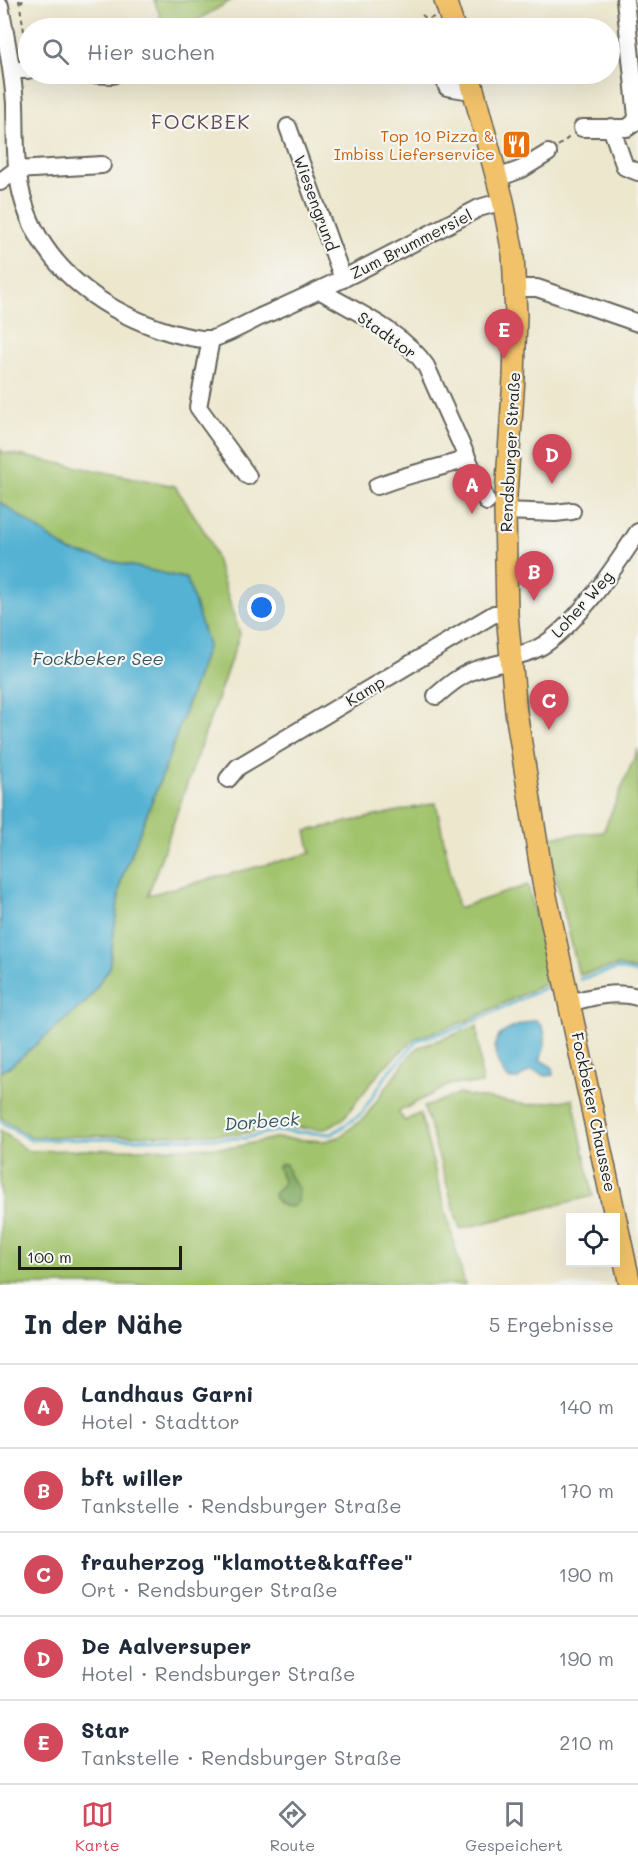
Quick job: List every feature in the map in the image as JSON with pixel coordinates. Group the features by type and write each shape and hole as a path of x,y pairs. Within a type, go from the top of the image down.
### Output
{"main road":[{"path":"445,0 450,18"},
{"name":"Rendsburger Straße","path":"472,84 498,178 513,254 516,288 514,378 496,506 516,712 528,797 543,882 564,975"},
{"name":"Fockbeker Chaussee","path":"564,975 630,1285"}],"street":[{"path":"582,128 627,128 634,123 637,117 625,0"},
{"path":"0,6 18,64"},
{"path":"18,75 7,103 16,170 24,205 42,243 64,271 93,298 130,318 174,333 211,339 321,291"},
{"path":"446,84 447,87 465,90 468,84"},
{"name":"Wiesengrund","path":"288,127 343,279"},
{"path":"610,127 625,166 638,172"},
{"path":"498,178 522,169 548,153"},
{"path":"0,182 16,170 102,165"},
{"name":"Zum Brummersiel","path":"321,291 479,208 503,201"},
{"path":"516,288 537,288 638,322"},
{"name":"Stadttor","path":"321,291 385,329 417,353 426,366 467,459 496,506"},
{"path":"211,339 198,407 249,476"},
{"path":"377,486 398,477 440,468 467,459"},
{"path":"496,506 555,513 572,511"},
{"name":"Loher Weg","path":"436,696 465,673 528,653 546,644 611,575 638,532"},
{"name":"Kamp","path":"228,779 238,767 494,614 507,614"},
{"path":"570,1003 596,995 638,997"}],"path":[{"path":"22,18 19,1 27,0"},
{"path":"548,153 582,128"}],"green space":[{"path":"154,0 232,0 201,18 161,18"},
{"path":"0,448 2,452 175,486 210,540 240,634 148,895 311,853 306,831 436,803 458,908 528,885 551,981 467,1021 416,1038 382,1069 343,1119 325,1129 270,1127 241,1134 30,1137 0,1117 0,1072 12,1065 87,1001 109,969 121,880 166,765 208,645 187,579 69,551 0,502"},
{"path":"638,749 638,971 618,966 579,975 546,837 603,832"},
{"path":"477,1026 482,1084 451,1084 398,1112 405,1121 420,1113 465,1285 0,1285 0,1130 28,1151 235,1147 274,1138 325,1141 339,1137 365,1117 410,1055 419,1047"},
{"path":"458,1094 528,1105 573,1099 593,1196 460,1229 424,1107"},
{"path":"286,1164 290,1177 299,1188 298,1202 292,1207 280,1204 275,1198 274,1194 283,1184 278,1167"}],"water":[{"name":"Fockbeker See","path":"0,502 69,551 187,579 208,645 166,765 121,880 109,969 87,1001 12,1065 0,1072"},
{"path":"536,1020 545,1033 544,1049 540,1060 552,1067 553,1075 546,1076 531,1070 518,1079 509,1079 502,1070 495,1052 497,1040 507,1031"}],"waterway":[{"name":"Dorbeck","path":"580,979 618,969 636,973 638,976"},
{"name":"Dorbeck","path":"0,1121 30,1140 245,1138 274,1131 332,1134 361,1114 388,1073 418,1040 464,1026 549,986"}],"place":[{"name":"Top 10 Pizza & Imbiss Lieferservice","path":"516,145"},
{"name":"Star","path":"504,359"},
{"name":"De Aalversuper","path":"552,484"},
{"name":"Landhaus Garni","path":"472,514"},
{"name":"bft willer","path":"534,601"},
{"name":"frauherzog \"klamotte&kaffee\"","path":"549,730"}],"district":[{"name":"FOCKBEK","path":"201,122"}]}
